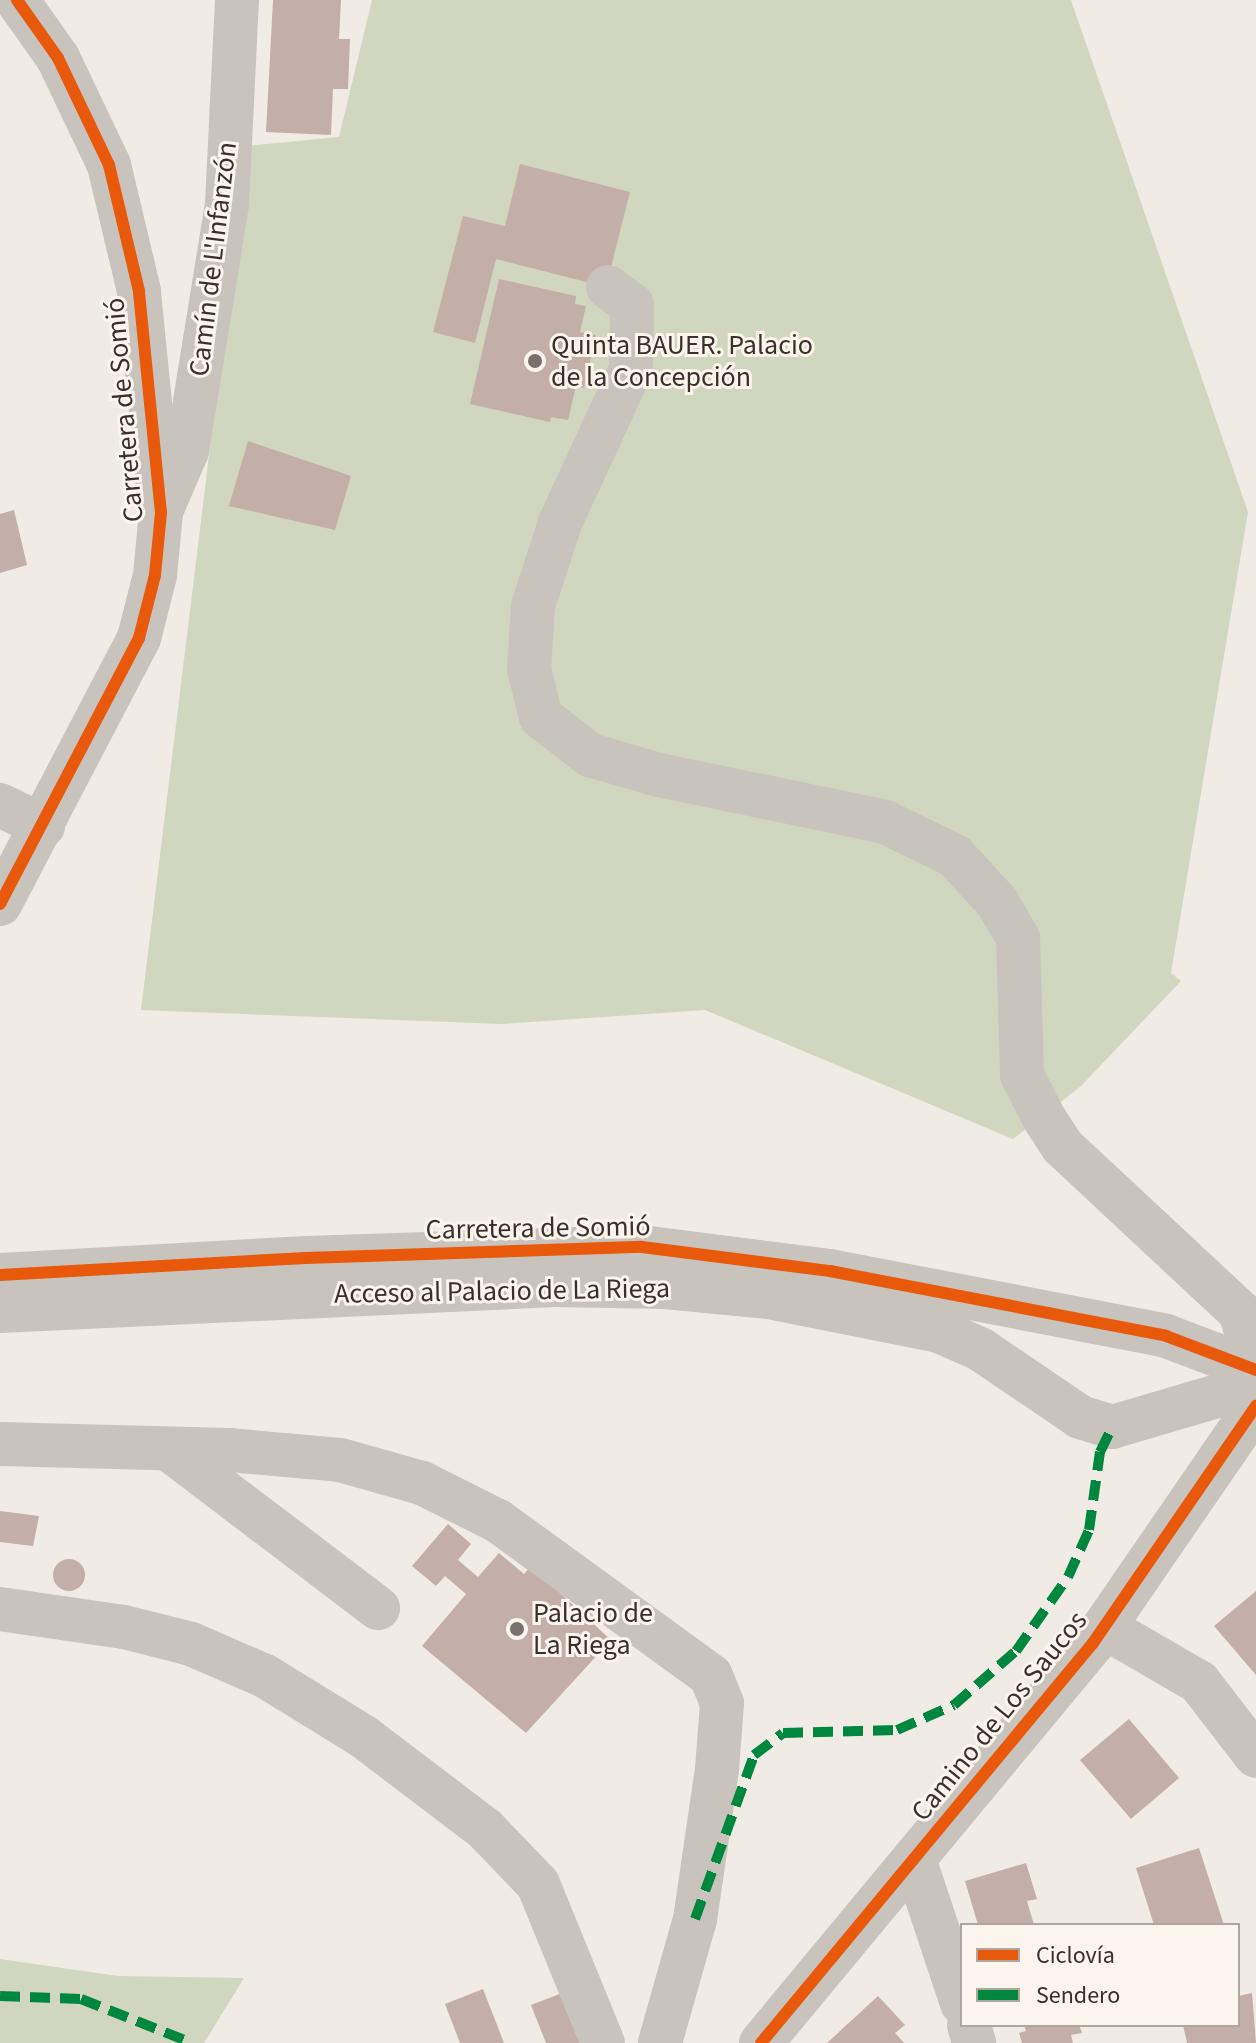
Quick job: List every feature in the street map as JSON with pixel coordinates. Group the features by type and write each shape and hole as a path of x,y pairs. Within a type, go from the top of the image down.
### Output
{"street":[{"name":"Carretera de Somió","path":"0,904 139,638 155,575 161,513 139,291 109,165 58,58 17,0"},
{"name":"Camín de L'Infanzón","path":"161,513 187,451 227,204 237,0"},
{"path":"608,287 632,305 631,369 560,523 533,606 529,669 541,717 590,755 659,775 885,822 955,856 997,902 1018,938 1022,1075 1044,1118 1062,1146 1240,1312 1256,1363"},
{"path":"0,805 43,826"},
{"name":"Carretera de Somió","path":"0,1275 306,1258 642,1247 830,1271 1166,1336 1256,1370"},
{"name":"Acceso al Palacio de La Riega","path":"0,1311 555,1285 665,1287 768,1297 939,1331 980,1349 1080,1417 1112,1427 1231,1392 1256,1397"},
{"name":"Camino de Los Saucos","path":"761,2043 1104,1627 1256,1406"},
{"path":"0,1444 340,1460 422,1483 498,1521 711,1676 722,1703 715,1784 695,1919 660,2043"},
{"path":"171,1451 378,1608"},
{"path":"0,1609 124,1627 191,1644 265,1676 364,1737 485,1829 538,1884 603,2043"},
{"path":"1104,1627 1199,1682 1256,1756"},
{"path":"914,1859 960,1997"}],"green space":[{"path":"372,0 1071,0 1248,512 1171,973 1181,981 1081,1086 1013,1139 705,1010 501,1024 141,1010 247,146 339,137"},
{"path":"0,1959 118,1976 244,1978 204,2043 0,2043"}],"building":[{"path":"273,0 341,0 339,39 350,39 348,89 333,89 331,135 266,132"},
{"path":"520,164 630,192 606,287 496,259 475,343 433,332 463,216 505,226"},
{"name":"Quinta BAUER. Palacio de la Concepción","path":"499,279 576,296 575,304 586,306 580,332 596,335 584,388 576,386 568,420 551,417 550,422 470,404"},
{"path":"248,441 351,476 335,530 229,506"},
{"path":"14,510 27,565 0,573 0,514"},
{"path":"0,1511 39,1516 33,1546 0,1542"},
{"name":"Palacio de La Riega","path":"448,1524 471,1544 458,1560 478,1577 499,1553 524,1574 531,1566 611,1640 526,1733 422,1646 466,1594 445,1576 436,1586 412,1566"},
{"path":"69,1559 80,1564 85,1575 80,1586 69,1591 58,1586 53,1575 58,1564"},
{"path":"1256,1591 1256,1675 1214,1626"},
{"path":"1129,1719 1179,1778 1131,1819 1080,1760"},
{"path":"1199,1848 1223,1923 1153,1923 1136,1868"},
{"path":"1026,1863 1037,1899 1027,1901 1033,1923 977,1923 965,1881"},
{"path":"483,1989 504,2043 460,2043 445,2004"},
{"path":"570,1990 590,2043 546,2043 531,2005"},
{"path":"1252,1993 1256,2043 1187,2043 1183,2027 1240,2027 1240,1996"},
{"path":"878,1996 905,2025 895,2033 904,2043 827,2043"},
{"path":"1025,2027 1080,2027 1082,2033 1071,2035 1073,2043 1022,2043 1019,2033 1026,2031"}],"marked path":[{"path":"695,1919 754,1755 783,1733 897,1730 954,1705 1016,1651 1068,1577 1089,1530 1100,1452 1112,1427"},
{"path":"0,1996 81,1999 192,2043"}],"cycle path":[{"path":"0,904 139,638 155,575 161,513 139,291 109,165 58,58 17,0"},
{"path":"0,1275 306,1258 642,1247 830,1271 1166,1336 1256,1370"},
{"path":"761,2043 1093,1643 1256,1406"}],"place":[{"name":"Quinta BAUER. Palacio de la Concepción","path":"535,361"},
{"name":"Palacio de La Riega","path":"517,1629"}]}
